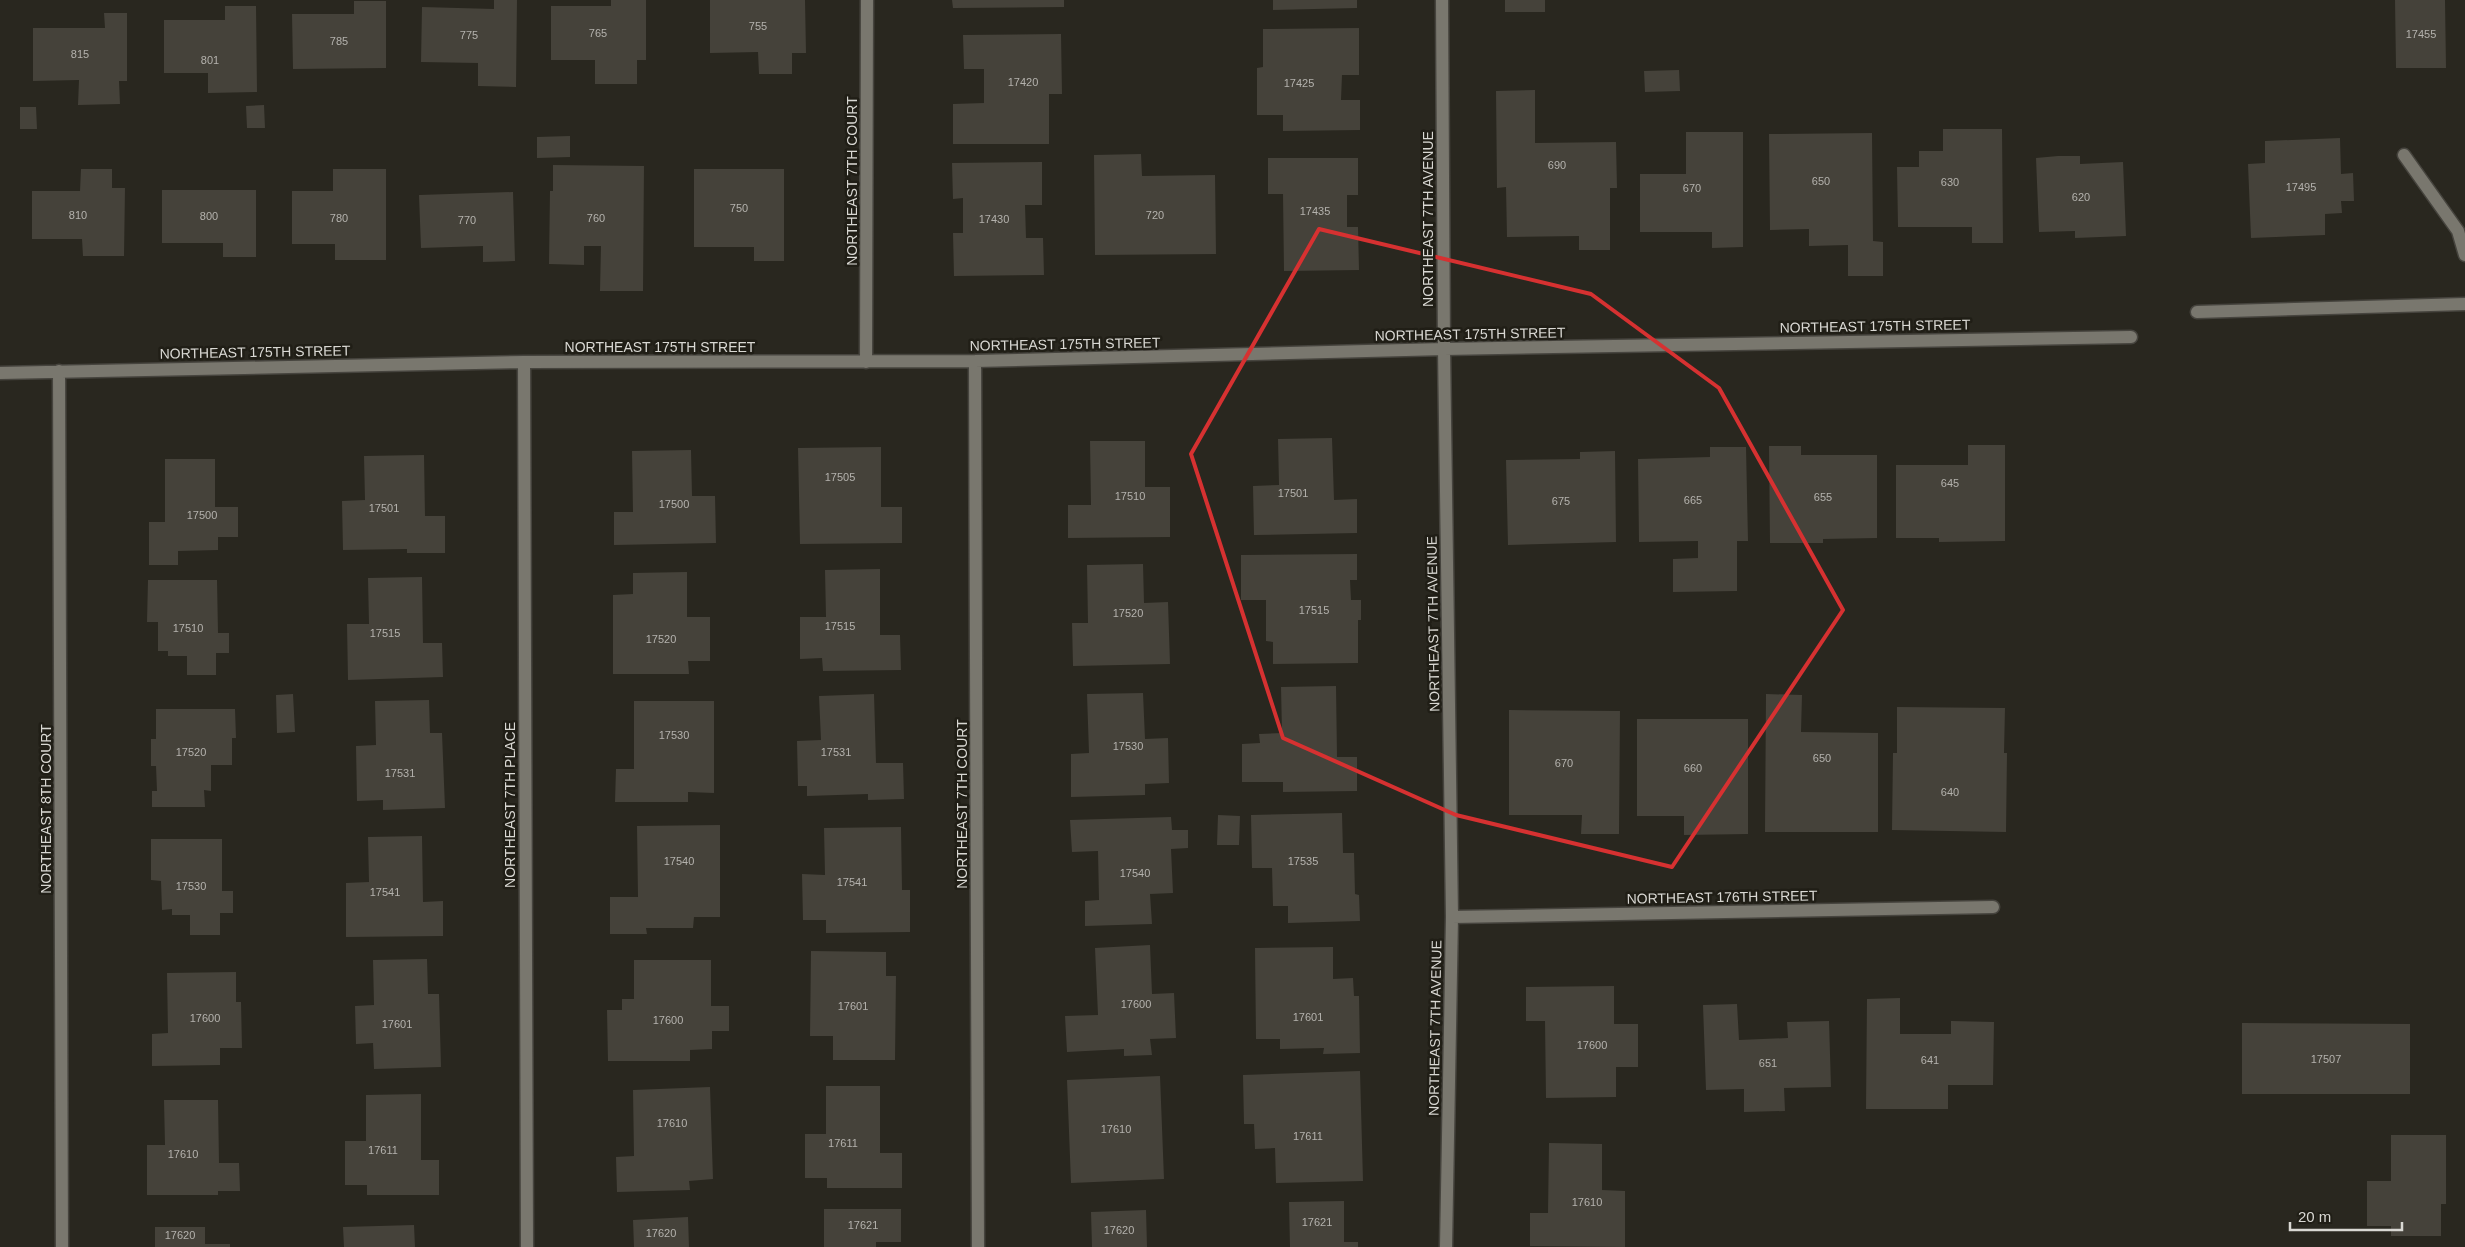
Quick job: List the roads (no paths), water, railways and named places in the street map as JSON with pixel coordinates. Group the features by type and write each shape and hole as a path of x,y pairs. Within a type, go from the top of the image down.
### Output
{"street":[{"name":"NORTHEAST 7TH COURT","path":"866,362 867,0"},
{"name":"NORTHEAST 7TH AVENUE","path":"1442,0 1444,349 1452,916 1446,1247"},
{"path":"2404,155 2458,231 2465,255"},
{"path":"2197,312 2465,304"},
{"name":"NORTHEAST 175TH STREET","path":"0,373 524,362 975,361 1444,349 2130,336"},
{"name":"NORTHEAST 7TH COURT","path":"975,361 978,1247"},
{"name":"NORTHEAST 7TH PLACE","path":"524,362 526,1247"},
{"name":"NORTHEAST 8TH COURT","path":"59,371 62,1247"},
{"name":"NORTHEAST 176TH STREET","path":"1452,916 1992,907"}]}
